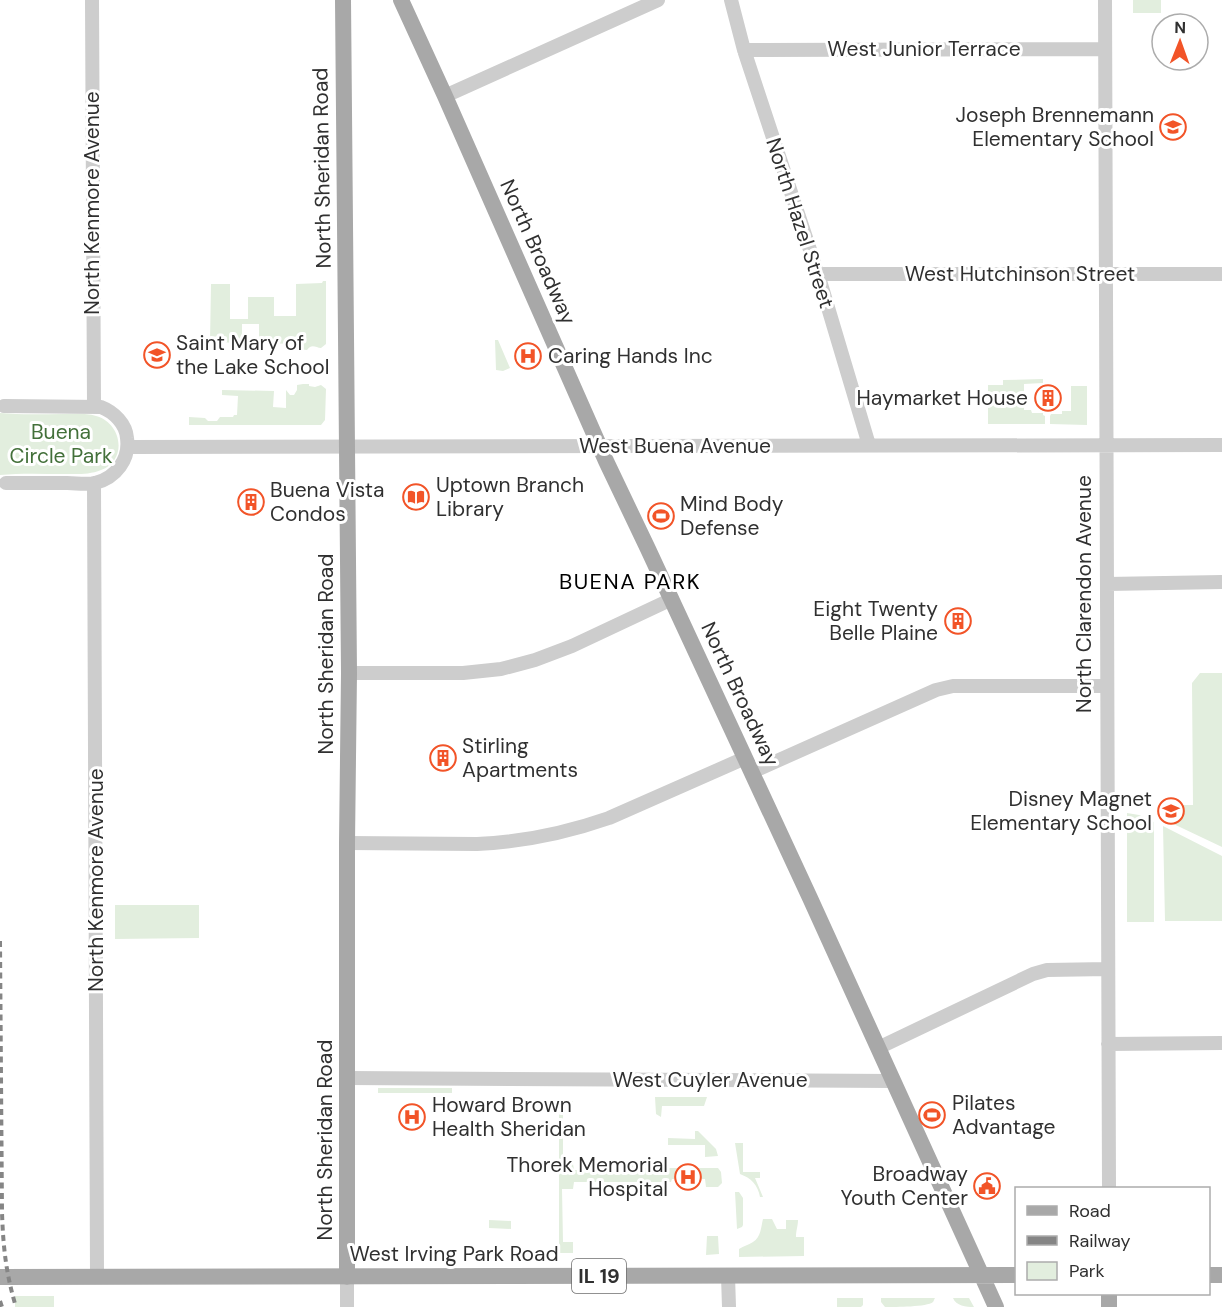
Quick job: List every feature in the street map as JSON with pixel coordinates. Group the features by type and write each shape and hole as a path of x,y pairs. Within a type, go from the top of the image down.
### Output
{"main road":[{"name":"North Sheridan Road","path":"343,0 349,673 347,1277"},
{"name":"North Broadway","path":"401,0 599,446 672,599 996,1307"},
{"name":"West Irving Park Road","path":"0,1277 1015,1275"}],"street":[{"name":"North Kenmore Avenue","path":"92,0 94,406"},
{"path":"445,96 658,0"},
{"name":"North Hazel Street","path":"731,0 744,50 818,274 869,445"},
{"name":"North Clarendon Avenue","path":"1105,0 1109,1187"},
{"name":"West Junior Terrace","path":"744,50 1105,49"},
{"name":"West Hutchinson Street","path":"818,274 1222,274"},
{"path":"4,406 94,406 108,410 121,422 127,434 128,447 120,468 94,483 6,483"},
{"name":"West Buena Avenue","path":"128,447 1222,445"},
{"name":"North Kenmore Avenue","path":"94,483 97,1277"},
{"path":"1107,584 1222,582"},
{"path":"349,673 463,673 501,669 535,660 572,646 672,599"},
{"path":"347,843 477,844 543,836 609,818 936,690 953,686 1107,686"},
{"path":"879,1048 1033,974 1047,970 1108,969"},
{"path":"1108,1044 1222,1043"},
{"name":"West Cuyler Avenue","path":"347,1078 892,1081"},
{"path":"728,1276 729,1307"},
{"name":"North Sheridan Road","path":"347,1277 347,1307"}],"green space":[{"path":"1133,0 1161,0 1161,12 1133,13"},
{"path":"326,281 326,344 321,348 312,346 307,350 297,349 297,344 259,343 259,324 242,324 242,343 210,342 211,284 230,284 230,319 248,319 248,297 274,297 274,316 296,316 296,284 322,283"},
{"path":"495,340 498,340 510,368 503,371 496,370"},
{"path":"1043,379 1043,383 1024,384 1024,410 1043,413 1045,424 988,424 988,385 1003,385 1003,380"},
{"path":"297,385 315,387 321,385 326,389 325,420 321,425 189,425 189,417 217,421 220,417 237,415 238,396 222,395 222,390 274,391 273,407 286,408 286,390 290,395 294,395"},
{"path":"1071,386 1087,386 1087,425 1050,424 1051,414 1071,411"},
{"name":"Buena Circle Park","path":"0,413 96,416 112,426 118,442 118,450 110,465 92,473 0,475"},
{"path":"1200,673 1222,673 1222,847 1163,819 1163,805 1193,805 1192,683"},
{"path":"1127,813 1139,815 1154,822 1154,922 1127,922"},
{"path":"1163,826 1222,856 1222,921 1165,921"},
{"path":"115,905 199,905 199,938 115,939"},
{"path":"378,1088 452,1088 452,1093 378,1093"},
{"path":"655,1097 707,1097 704,1106 662,1106 661,1117 656,1114"},
{"path":"559,1101 573,1101 573,1111 563,1111 563,1163 573,1164 574,1170 629,1170 629,1164 642,1168 718,1168 721,1172 722,1183 718,1187 706,1187 705,1179 672,1179 671,1182 574,1182 573,1189 562,1189 563,1242 573,1242 573,1253 559,1253"},
{"path":"695,1131 698,1131 716,1149 718,1156 705,1157 705,1145 668,1145 668,1138 695,1139"},
{"path":"735,1143 743,1143 743,1172 760,1172 760,1178 755,1178 763,1197 760,1197 753,1182 740,1174"},
{"path":"735,1192 739,1192 743,1198 743,1225 737,1229"},
{"path":"763,1219 772,1219 777,1229 786,1229 786,1220 798,1220 796,1237 804,1237 804,1256 739,1257 739,1249 758,1237"},
{"path":"489,1220 511,1221 511,1229 489,1228"},
{"path":"707,1236 718,1236 719,1254 706,1255"},
{"path":"15,1296 54,1296 54,1307 15,1307"},
{"path":"837,1298 863,1298 863,1305 861,1307 837,1307"},
{"path":"881,1298 935,1298 933,1302 925,1305 885,1307"},
{"path":"953,1298 969,1298 974,1307 959,1304"}],"railway":[{"path":"0,941 2,1224 7,1271 16,1307"},
{"path":"0,1301 2,1307"}],"place":[{"name":"Joseph Brennemann Elementary School","path":"1173,127"},
{"name":"Saint Mary of the Lake School","path":"157,355"},
{"name":"Caring Hands Inc","path":"528,356"},
{"name":"Haymarket House","path":"1048,398"},
{"name":"Uptown Branch Library","path":"416,497"},
{"name":"Buena Vista Condos","path":"251,502"},
{"name":"Mind Body Defense","path":"661,516"},
{"name":"Eight Twenty Belle Plaine","path":"958,621"},
{"name":"Stirling Apartments","path":"443,758"},
{"name":"Disney Magnet Elementary School","path":"1171,811"},
{"name":"Pilates Advantage","path":"932,1115"},
{"name":"Howard Brown Health Sheridan","path":"412,1117"},
{"name":"Thorek Memorial Hospital","path":"688,1177"},
{"name":"Broadway Youth Center","path":"987,1186"}],"district":[{"name":"BUENA PARK","path":"630,581"}]}
